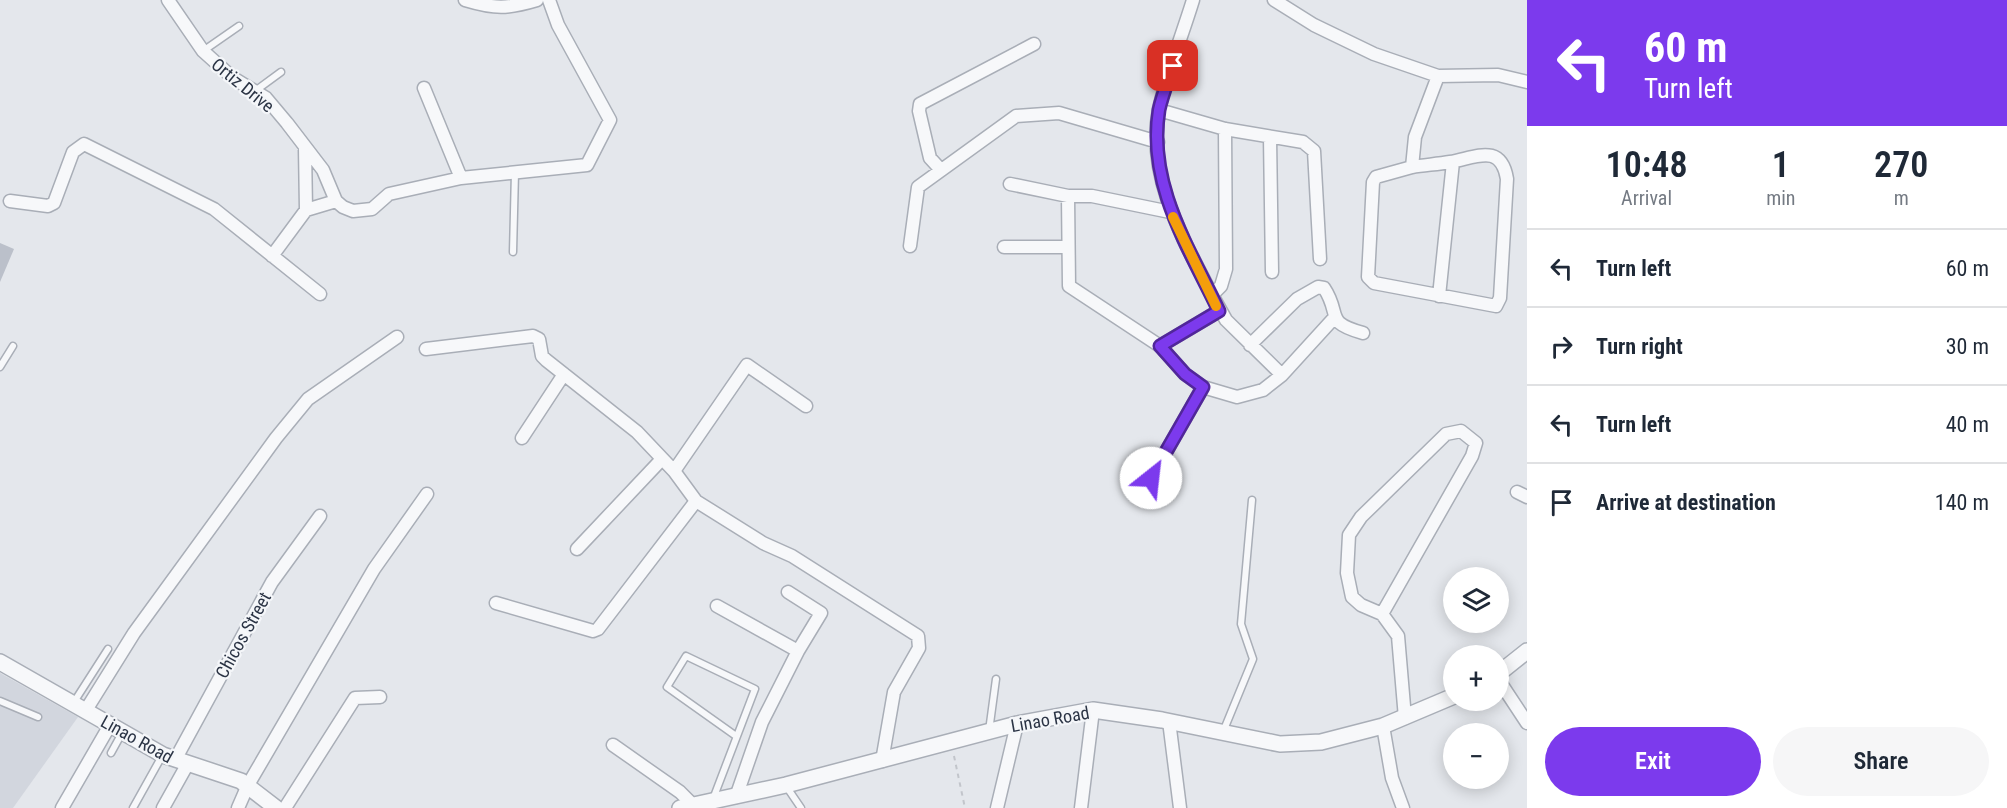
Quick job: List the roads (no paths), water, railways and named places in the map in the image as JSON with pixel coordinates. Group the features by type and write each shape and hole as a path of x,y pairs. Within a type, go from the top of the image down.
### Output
{"street":[{"name":"Ortiz Drive","path":"168,0 203,51 232,78 266,98 322,170 334,197"},
{"path":"465,0 493,8 512,7 537,0"},
{"path":"307,180 334,197 343,207 361,212 372,209 389,194 461,178 587,165 610,120 558,25 549,0"},
{"path":"1193,0 1159,110 1158,142 1170,212 1219,311 1282,375"},
{"path":"1274,0 1314,25 1374,54 1438,76 1498,75 1527,82"},
{"path":"941,170 930,159 919,111 920,104 1034,44"},
{"path":"1412,167 1415,136 1438,76"},
{"path":"424,88 461,178"},
{"path":"1159,110 1225,129 1303,142 1314,151 1320,260"},
{"path":"910,246 917,189 1016,116 1059,113 1158,142"},
{"path":"1212,295 1221,286 1226,269 1225,129"},
{"path":"1270,137 1272,272"},
{"path":"10,201 48,206 54,203 73,152 84,144 214,209 320,294"},
{"path":"305,148 306,210"},
{"path":"1479,154 1494,156 1505,166 1507,178 1500,298 1493,307 1374,283 1368,277 1373,182 1376,177 1412,167 1453,162 1479,154"},
{"path":"1439,296 1453,162"},
{"path":"1010,184 1068,196 1092,196 1170,212"},
{"path":"1068,196 1069,286 1160,346 1185,374 1203,387 1237,397 1263,390 1282,375 1335,318"},
{"path":"272,256 306,210 334,197"},
{"path":"1004,247 1068,247"},
{"path":"1250,345 1297,299 1318,287 1324,288 1328,293 1335,318 1341,327 1363,333"},
{"path":"1160,346 1219,311"},
{"path":"426,349 533,336 540,341 542,356 637,432 674,471 696,501 763,543 792,556 918,636 919,648 894,692 882,761"},
{"path":"79,706 276,438 308,399 397,338"},
{"path":"674,471 747,365 806,406"},
{"path":"522,438 564,374"},
{"path":"1151,478 1203,387"},
{"path":"1382,614 1472,456 1476,443 1461,431 1446,434 1361,517 1349,535 1347,573 1352,597 1361,605 1382,614 1398,636 1405,718"},
{"path":"578,549 662,459"},
{"path":"238,808 248,785 374,569 427,494"},
{"path":"496,603 593,631 598,629 696,501"},
{"name":"Chicos Street","path":"163,808 175,760 272,582 320,516"},
{"path":"736,797 762,722 798,651 821,613 788,592"},
{"path":"717,606 798,651"},
{"path":"1509,665 1527,651"},
{"name":"Linao Road","path":"0,662 175,760 248,785 276,808"},
{"path":"1509,696 1527,723"},
{"path":"285,808 355,698 380,697"},
{"name":"Linao Road","path":"687,807 712,805 1017,724 1093,710 1169,721 1280,744 1321,742 1383,726 1443,701"},
{"path":"1081,808 1093,710"},
{"path":"1169,721 1180,808"},
{"path":"997,808 1017,724"},
{"path":"1383,726 1392,778 1403,808"},
{"path":"62,808 116,729"},
{"path":"613,745 680,792 687,807"}],"lane":[{"path":"203,51 239,26"},
{"path":"255,91 281,72"},
{"path":"513,252 515,172"},
{"path":"0,367 13,346"},
{"path":"1223,732 1253,659 1241,624 1252,500"},
{"path":"79,706 108,650"},
{"path":"712,805 755,689 686,656 667,687 736,736"},
{"path":"988,731 996,679"},
{"path":"0,701 38,717"},
{"path":"111,753 116,729"},
{"path":"133,808 175,760"},
{"path":"786,785 801,808"}]}
